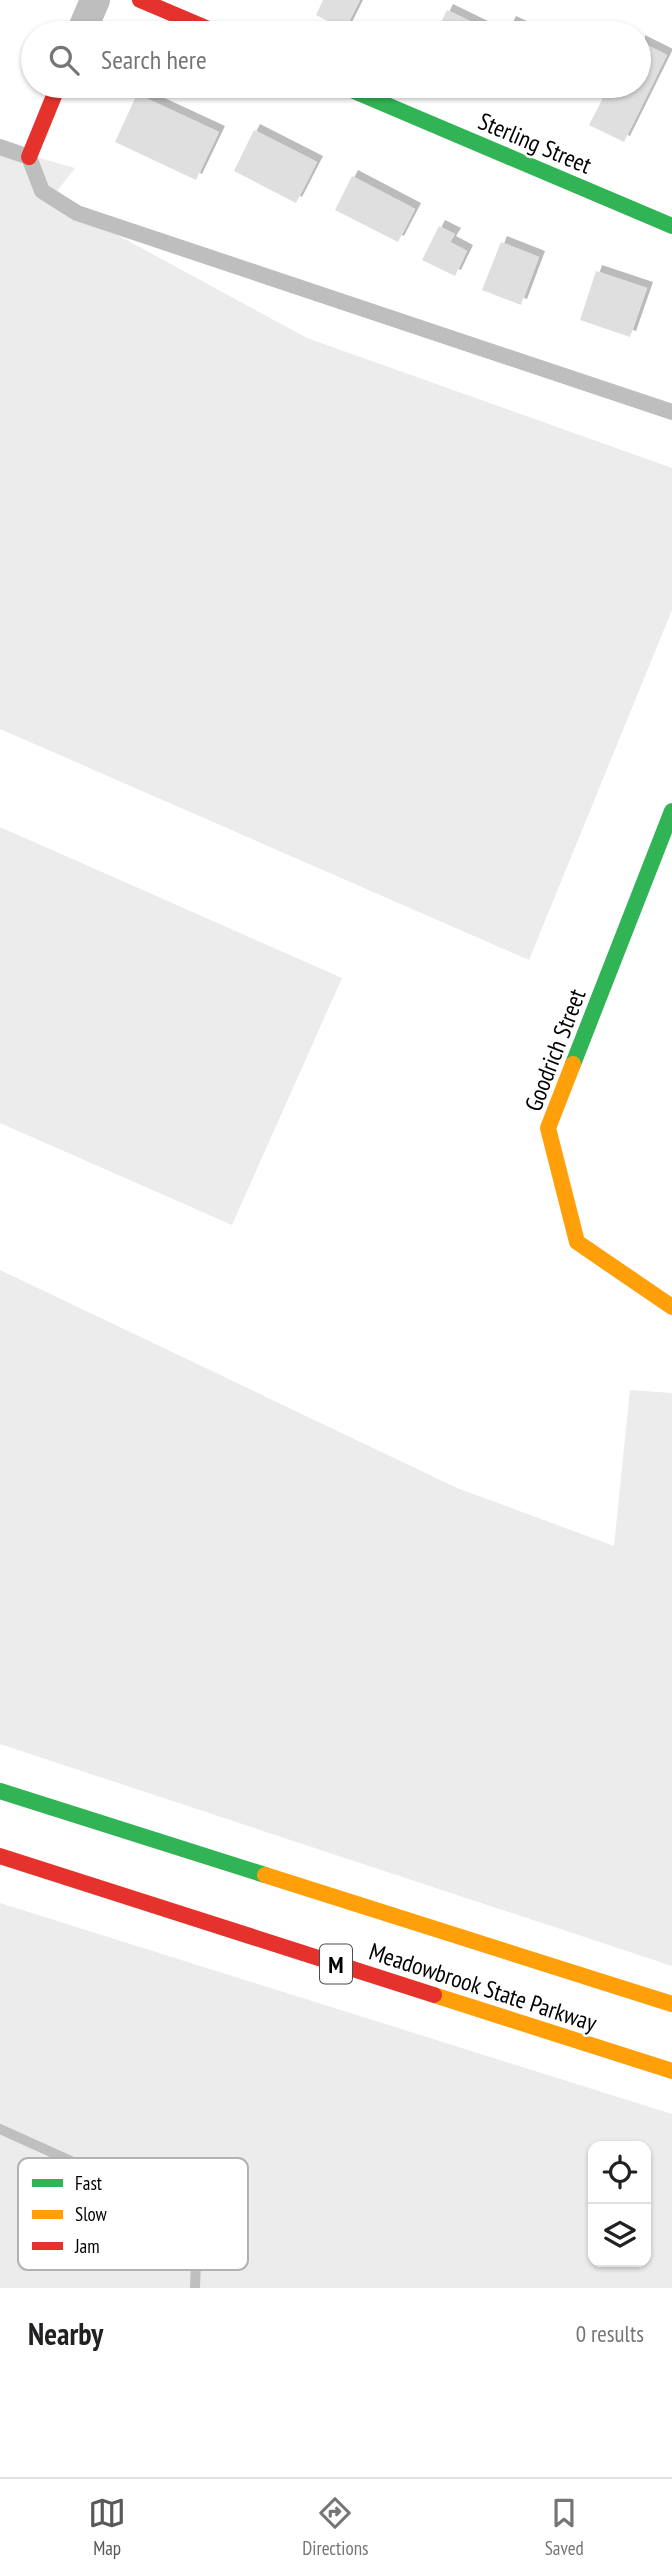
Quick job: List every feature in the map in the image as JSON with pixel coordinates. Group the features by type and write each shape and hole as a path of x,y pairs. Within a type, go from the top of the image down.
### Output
{"main road":[{"path":"140,0 190,21"},
{"path":"29,157 53,98"},
{"name":"Sterling Street","path":"370,98 672,226"},
{"name":"Goodrich Street","path":"672,811 548,1128 577,1242 672,1307"},
{"name":"Meadowbrook State Parkway","path":"0,1791 672,2004"},
{"name":"Meadowbrook State Parkway","path":"0,1856 672,2071"}],"street":[{"path":"86,21 95,0"}],"lane":[{"path":"0,148 29,157 42,191 77,213 672,412"}],"shaded area":[{"path":"0,147 75,168 51,199 307,338 672,468 672,610 529,960 0,729"},
{"path":"0,827 342,978 232,1225 0,1123"},
{"path":"0,1270 457,1488 614,1546 630,1390 672,1393 672,1966 0,1744"},
{"path":"0,1903 672,2114 672,2288 0,2288"}],"building":[{"path":"323,0 360,0 350,21 328,21 316,15"},
{"path":"447,10 470,21 442,21"},
{"path":"651,47 667,55 651,87"},
{"path":"135,98 146,98 219,132 196,180 115,142"},
{"path":"603,98 646,98 624,142 589,125"},
{"path":"254,130 317,162 296,203 234,171"},
{"path":"352,176 415,209 398,242 335,210"},
{"path":"439,226 455,234 450,242 467,251 455,276 422,260"},
{"path":"501,242 539,257 521,305 482,290"},
{"path":"596,271 647,288 630,337 580,320"}],"waterway":[{"path":"0,2129 64,2158"},
{"path":"195,2288 196,2270"}],"traffic: fast":[{"path":"370,98 672,226"},
{"path":"573,1064 672,811"},
{"path":"0,1791 265,1875"}],"traffic: slow":[{"path":"573,1064 548,1128 577,1242 672,1307"},
{"path":"265,1875 672,2004"},
{"path":"434,1995 672,2071"}],"traffic: jam":[{"path":"140,0 190,21"},
{"path":"29,157 53,98"},
{"path":"0,1856 434,1995"}]}
